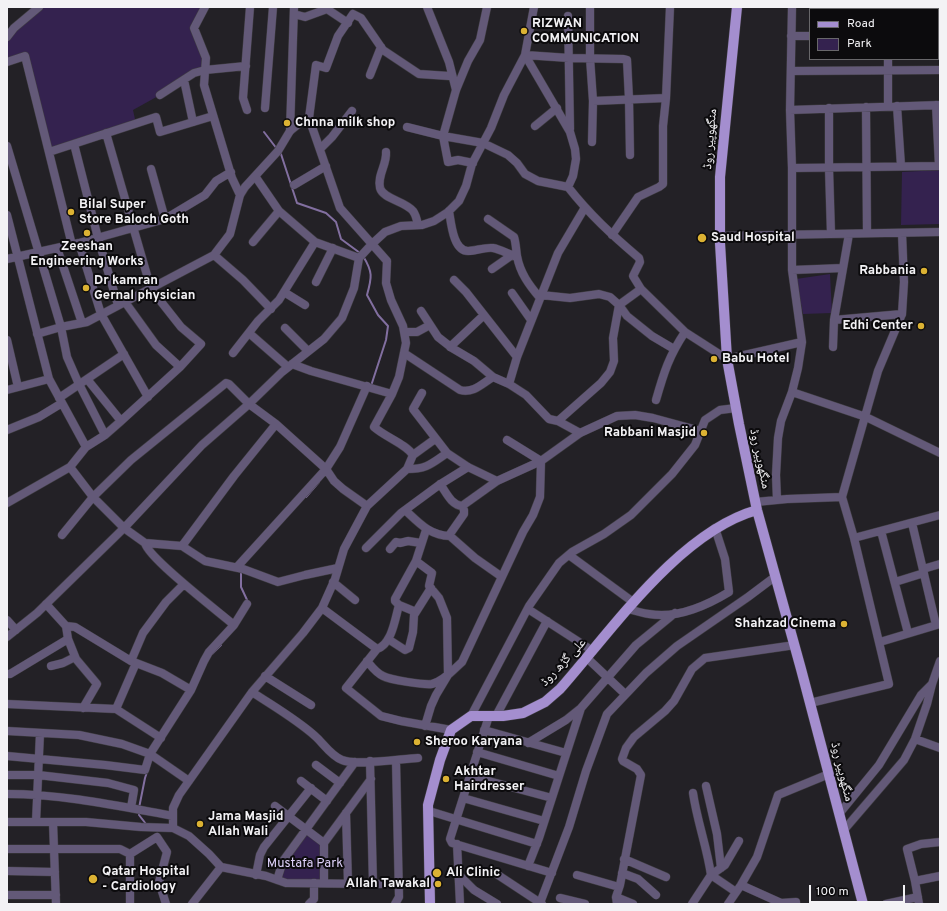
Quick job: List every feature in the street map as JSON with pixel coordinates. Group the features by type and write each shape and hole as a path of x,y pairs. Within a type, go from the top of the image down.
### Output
{"main road":[{"name":"منگھوپیر روڈ","path":"737,7 720,177 720,236 727,359 756,506 795,645 863,904"},
{"name":"علی گڑھ روڈ","path":"471,716 504,716 523,713 545,702 560,689 630,606 679,557 715,528 756,506"},
{"path":"430,904 428,805 440,760 451,730 471,716"}],"street":[{"path":"7,36 14,28 39,7"},
{"path":"205,7 194,28 206,58 204,85 231,172 240,195"},
{"path":"247,110 243,98 250,7"},
{"path":"265,108 273,7"},
{"path":"427,7 449,62 456,90"},
{"path":"473,163 458,160 448,162 443,136 456,90 468,61 480,40 487,7"},
{"path":"8,636 46,604 124,528 202,445 249,404 290,365 324,339 342,318 354,288 361,255 372,244 385,232 401,226 434,222 450,211 459,201 466,186 473,163 491,128 504,95 525,55 534,7"},
{"path":"590,7 590,58 593,101 592,142"},
{"path":"612,236 638,197 659,188 663,184 663,126 666,98 670,7"},
{"path":"777,500 776,475 778,438 781,421 792,392 798,368 802,342 792,270 792,168 790,110 792,7"},
{"path":"290,131 294,11 305,17 327,9 348,23"},
{"path":"413,455 410,450 382,434 374,427 392,394 399,377 406,343 403,326 391,300 386,283 387,261 340,208 309,118 316,65 326,68 338,36 355,11 383,50 419,74 449,76"},
{"path":"568,16 570,132"},
{"path":"792,36 809,36"},
{"path":"370,75 381,47"},
{"path":"525,55 627,60 630,155"},
{"path":"525,55 570,132 576,159 573,176 568,187"},
{"path":"7,62 25,56 49,152 75,244 101,314 148,397"},
{"path":"888,60 888,71 901,166"},
{"path":"160,95 194,73 205,70 246,66"},
{"path":"791,71 940,70"},
{"path":"184,80 193,122"},
{"path":"593,101 666,98"},
{"path":"790,110 938,105 939,166 792,168"},
{"path":"866,107 867,233"},
{"path":"535,126 557,108"},
{"path":"829,108 830,234"},
{"path":"320,149 352,111"},
{"path":"49,152 156,117 160,132 213,116"},
{"path":"38,334 87,322 214,255 230,234 240,195 244,187 279,150 290,131 301,122 309,118"},
{"path":"406,127 443,136 483,143 508,155 517,163 525,174 538,181 568,187 584,209 612,236 639,258 640,262 633,276 641,289 686,332 727,359 802,342"},
{"path":"7,503 70,468 86,447 105,435 148,397 180,367 201,344 181,327 150,288 106,133"},
{"path":"74,144 98,238 122,304 156,345 180,367"},
{"path":"7,146 61,328 67,357 79,385 105,435"},
{"path":"386,152 385,164 380,177 381,191 409,206 415,214 418,225"},
{"path":"294,185 326,166"},
{"path":"151,169 165,219"},
{"path":"7,259 75,244 165,219 205,195 216,181 231,172"},
{"path":"255,176 280,211 315,242 361,255"},
{"path":"509,384 517,357 558,253 584,209"},
{"path":"253,242 280,211"},
{"path":"450,211 455,240 460,248 468,251 495,248 514,256"},
{"path":"7,215 49,379 86,447"},
{"path":"488,219 514,237 514,256 522,274 531,287 540,296 570,298 599,294 610,297 619,305 627,316 652,336 674,348"},
{"path":"720,236 940,232"},
{"path":"810,703 889,684 854,538 842,497 878,371 902,314 904,282 902,233"},
{"path":"833,347 834,320 849,234"},
{"path":"233,353 258,321 271,309 284,292 315,242"},
{"path":"57,248 82,323"},
{"path":"316,282 332,248"},
{"path":"214,255 243,280 271,309"},
{"path":"492,269 514,256"},
{"path":"792,270 843,268"},
{"path":"454,280 466,292 517,357"},
{"path":"558,421 601,383 610,372 614,361 613,338 619,305 641,289"},
{"path":"284,292 305,304"},
{"path":"512,293 531,320"},
{"path":"422,311 438,337 450,347 474,361 493,376 526,395 549,420 558,421 580,432"},
{"path":"834,320 902,314"},
{"path":"450,347 484,315"},
{"path":"404,332 418,332 430,325"},
{"path":"285,328 308,351"},
{"path":"656,400 665,368 674,348 686,332"},
{"path":"249,333 290,365 392,394"},
{"path":"7,340 18,387"},
{"path":"404,353 460,390 466,391 475,388 493,376"},
{"path":"7,430 39,417 79,385 124,354"},
{"path":"7,390 49,379"},
{"path":"88,379 121,421"},
{"path":"62,535 94,496 131,460 226,383 229,384 249,404 276,424 327,471 334,481 367,506"},
{"path":"239,568 327,471 369,387"},
{"path":"792,392 866,416 940,453"},
{"path":"422,394 413,409 446,453 468,467 497,481"},
{"path":"471,716 528,609 559,563 631,515 672,474 695,445 705,420 720,410 736,408"},
{"path":"462,506 497,481 541,461 580,432 609,418 635,415 653,418 700,431"},
{"path":"182,546 234,476 276,424"},
{"path":"173,828 173,808 179,795 252,692 303,633 322,608 333,582 344,549 367,506 407,469 413,455 435,439"},
{"path":"507,440 541,461"},
{"path":"407,469 420,469 425,467 446,453"},
{"path":"367,661 375,671 384,677 433,684 448,675 462,662 523,532 538,505 541,482 541,461"},
{"path":"366,548 405,510 440,484 468,467"},
{"path":"70,468 124,528 145,543 182,546 205,561 239,568 278,582 338,568"},
{"path":"440,484 455,504 462,506"},
{"path":"756,506 777,500 842,497"},
{"path":"450,536 464,514 462,506"},
{"path":"405,510 426,530 445,536 450,536 475,558 502,577"},
{"path":"854,538 940,515"},
{"path":"880,642 938,625 912,523"},
{"path":"715,528 725,559 729,592 738,604"},
{"path":"416,612 399,605 395,599 416,561 426,530"},
{"path":"881,531 908,634"},
{"path":"390,549 396,542 400,543 408,541 421,543"},
{"path":"145,543 148,551 184,584 234,624"},
{"path":"569,555 630,606 650,615 670,615 696,609 713,602 729,592"},
{"path":"416,561 432,573 429,584 440,598 447,618 448,675 431,706 425,726"},
{"path":"895,582 940,564"},
{"path":"498,875 541,903 569,827 586,771 608,714 646,673 677,646 776,576"},
{"path":"333,582 355,600"},
{"path":"116,709 143,633 166,602 184,584"},
{"path":"388,639 407,650 409,648 416,612 431,588"},
{"path":"46,604 66,626 68,639 75,657 97,684 83,708"},
{"path":"7,756 145,770 161,738 191,690 209,652 234,624 247,604"},
{"path":"399,605 393,628 388,639 381,648 377,649 346,688 381,716 451,730"},
{"path":"322,608 377,649"},
{"path":"528,609 590,654 607,676 626,694"},
{"path":"528,743 566,720 581,708 607,676 636,645 675,613"},
{"path":"7,620 16,630"},
{"path":"546,621 484,730 450,839 452,843 552,873"},
{"path":"66,626 74,627 133,662 162,673 191,690"},
{"path":"7,674 10,674 68,639"},
{"path":"633,904 617,900 641,775 637,769 623,761 622,759 626,748 634,737 665,711 674,700 692,669 705,658 795,645"},
{"path":"51,666 63,663 75,657"},
{"path":"843,831 904,760 915,739 932,684 939,667"},
{"path":"265,676 311,705"},
{"path":"839,814 879,765 921,695 932,684"},
{"path":"252,692 315,736 341,760 355,762 418,758"},
{"path":"7,704 116,709 161,738"},
{"path":"528,866 537,844 581,708"},
{"path":"484,730 566,753"},
{"path":"7,732 79,735 122,744 152,755 189,781"},
{"path":"36,822 40,733"},
{"path":"915,739 940,748"},
{"path":"478,752 559,776"},
{"path":"395,904 399,897 396,760"},
{"path":"370,761 373,884"},
{"path":"277,880 283,861 355,762"},
{"path":"316,765 340,783"},
{"path":"728,904 757,856 778,795 829,774"},
{"path":"7,775 38,775 108,783 134,790 133,808"},
{"path":"470,776 552,798"},
{"path":"324,883 324,844 371,779"},
{"path":"301,781 327,801"},
{"path":"706,786 721,868"},
{"path":"256,874 260,855 264,847 311,788"},
{"path":"693,793 695,811 711,875"},
{"path":"7,794 37,794 133,808 173,816"},
{"path":"463,798 544,821"},
{"path":"275,806 324,844"},
{"path":"429,811 537,844"},
{"path":"346,813 348,884"},
{"path":"7,822 86,822 141,827 173,828 189,836 221,867 256,874 286,883 430,883"},
{"path":"53,822 56,904"},
{"path":"130,854 157,837 166,852 159,882 166,904"},
{"path":"692,904 711,875 721,868 729,858 739,841"},
{"path":"886,904 918,900 907,849 921,844 940,842"},
{"path":"457,844 460,904"},
{"path":"7,849 120,849 130,854"},
{"path":"130,854 130,904"},
{"path":"624,859 666,877"},
{"path":"192,904 221,867"},
{"path":"7,872 55,872"},
{"path":"622,873 638,879 656,895"},
{"path":"459,875 474,890 497,904"},
{"path":"711,875 739,888 781,903 796,902 796,904"},
{"path":"577,876 619,887"},
{"path":"915,881 940,876"},
{"path":"309,904 314,899 314,883"},
{"path":"7,895 56,895"},
{"path":"560,898 585,904"}],"green space":[{"path":"40,7 205,7 194,28 205,70 133,110 136,124 49,152 25,56 7,62 7,37"},
{"path":"940,170 940,224 901,225 902,172"},
{"path":"830,274 832,313 803,314 796,279"},
{"name":"Mustafa Park","path":"306,830 324,843 324,883 277,880 283,861"}],"waterway":[{"path":"264,132 277,149"},
{"path":"280,151 297,203 326,213 336,222 341,239 360,253"},
{"path":"363,256 369,266 371,275 367,295 378,315 388,326 386,340 371,386"},
{"path":"306,497 319,482"},
{"path":"241,570 241,587 248,602"},
{"path":"212,654 221,645"},
{"path":"139,808 147,772"},
{"path":"139,813 146,824"}],"place":[{"name":"RIZWAN COMMUNICATION","path":"524,31"},
{"name":"Chnna milk shop","path":"287,123"},
{"name":"Bilal Super Store Baloch Goth","path":"71,212"},
{"name":"Zeeshan Engineering Works","path":"87,233"},
{"name":"Saud Hospital","path":"702,238"},
{"name":"Rabbania","path":"924,271"},
{"name":"Dr kamran Gernal physician","path":"86,288"},
{"name":"Edhi Center","path":"921,326"},
{"name":"Babu Hotel","path":"714,359"},
{"name":"Rabbani Masjid","path":"704,433"},
{"name":"Shahzad Cinema","path":"844,624"},
{"name":"Sheroo Karyana","path":"417,742"},
{"name":"Akhtar Hairdresser","path":"446,779"},
{"name":"Jama Masjid Allah Wali","path":"200,824"},
{"name":"Ali Clinic","path":"437,873"},
{"name":"Qatar Hospital - Cardiology","path":"93,879"},
{"name":"Allah Tawakal","path":"438,884"}]}
